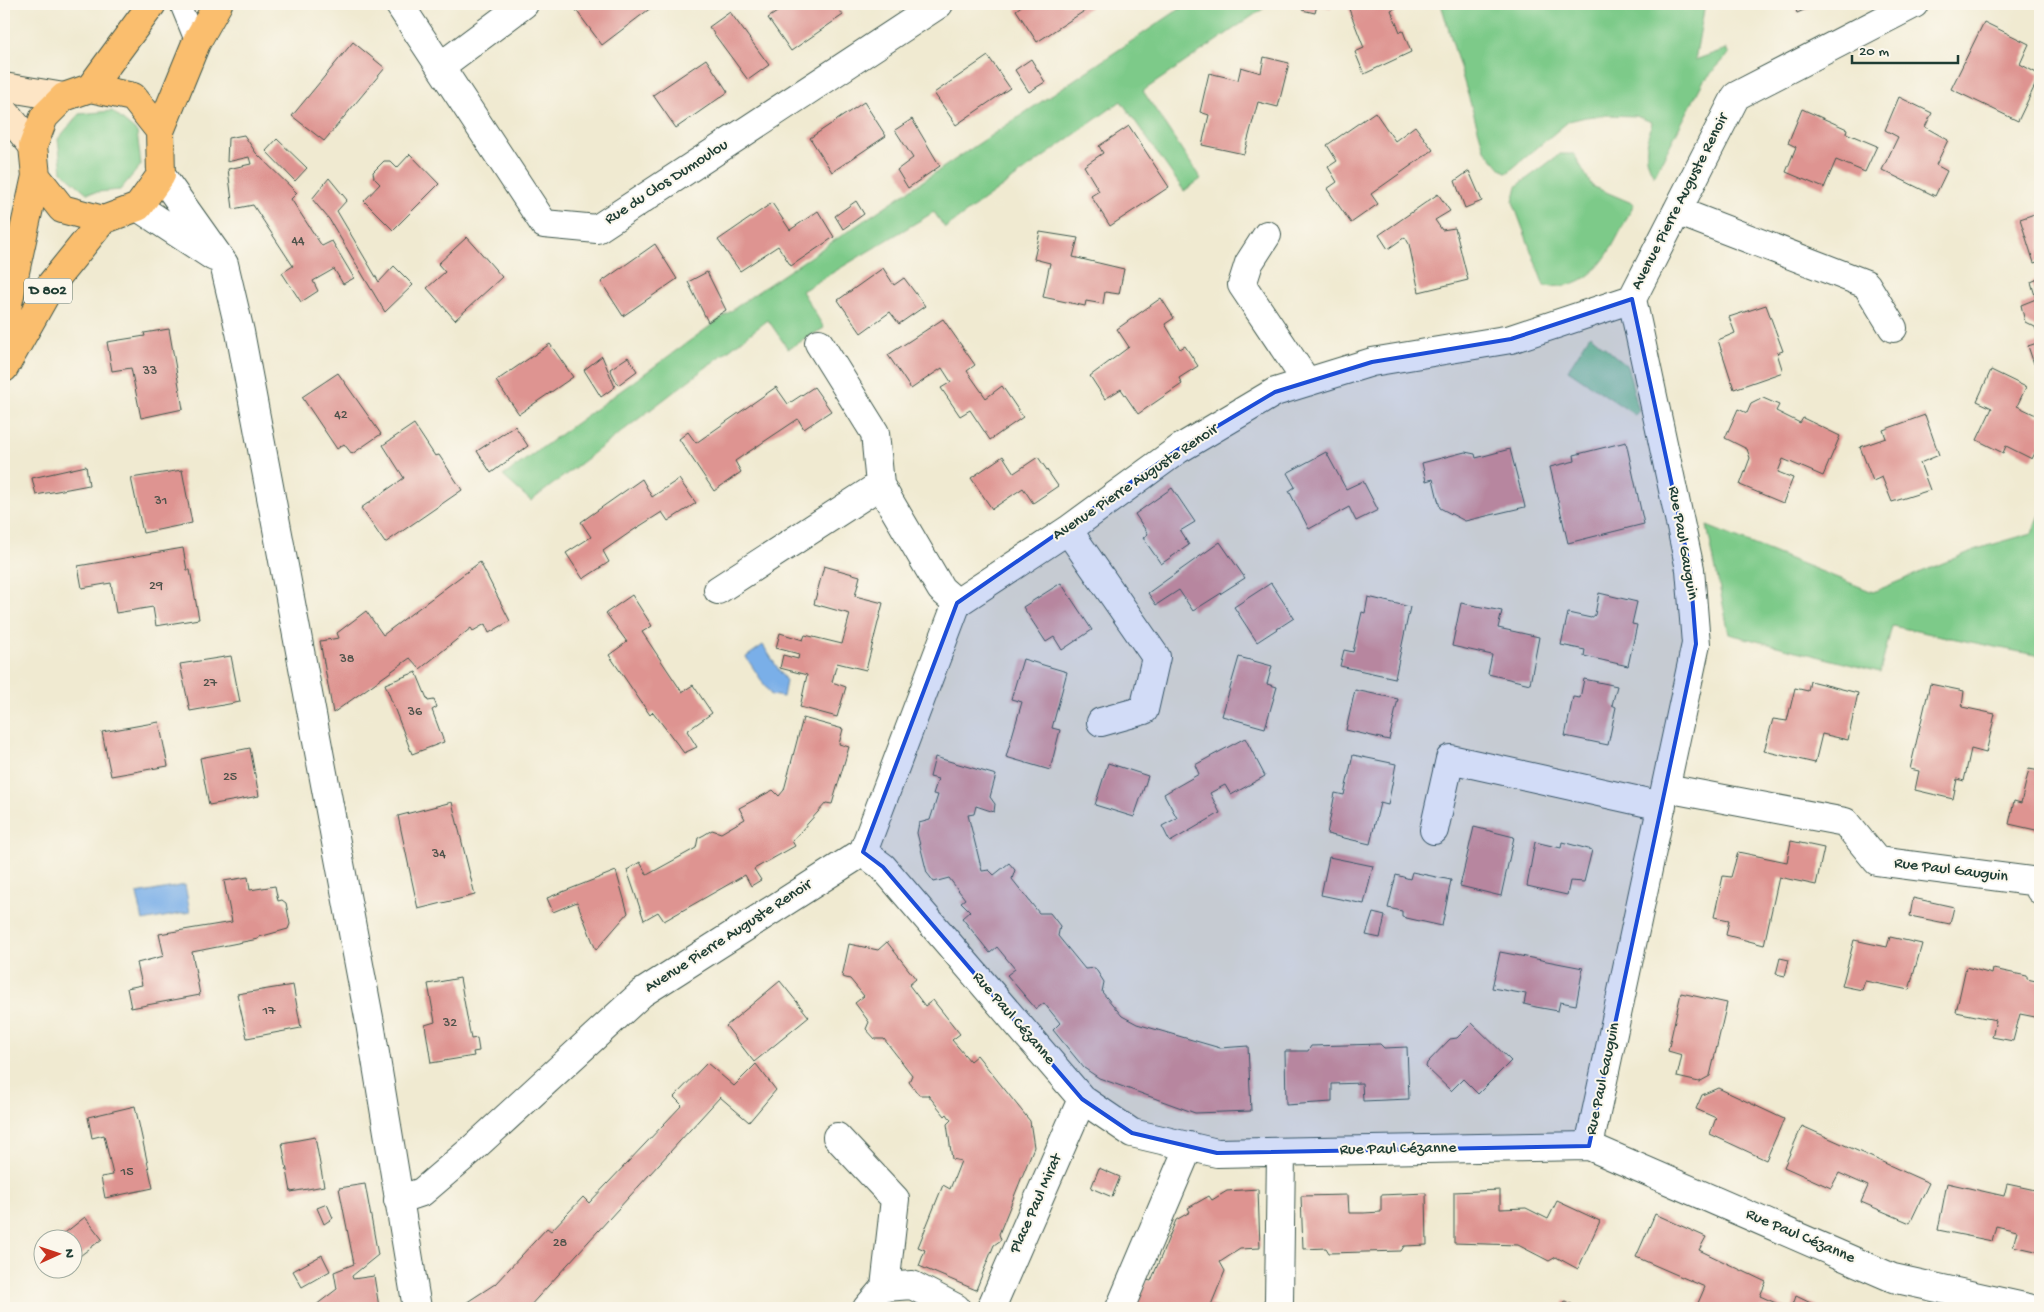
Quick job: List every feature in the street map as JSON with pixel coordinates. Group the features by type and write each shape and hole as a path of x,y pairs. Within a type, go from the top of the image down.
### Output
{"main road":[{"path":"90,88 152,4"},
{"path":"160,130 133,97 90,88 64,97 44,117 33,146 36,176 62,209 103,220 138,207 162,175 160,130 196,43 218,4"},
{"name":"D 802","path":"4,322 36,176"},
{"name":"D 802","path":"4,368 52,283 103,220"}],"street":[{"name":"Rue du Clos Dumoulou","path":"398,4 441,66 544,224 597,229 939,4"},
{"path":"441,66 524,4"},
{"name":"Avenue Pierre Auguste Renoir","path":"957,603 1068,530 1180,449 1275,392 1372,362 1511,339 1632,299 1736,96 1873,15 1914,4"},
{"path":"4,87 64,97"},
{"path":"4,111 33,146"},
{"path":"162,175 224,264 244,351 370,1023 398,1200 418,1308"},
{"path":"138,207 224,264"},
{"path":"1677,211 1866,284 1893,328"},
{"path":"1267,235 1249,263 1242,285 1307,382"},
{"name":"Rue Paul Gauguin","path":"1589,1146 1696,644 1690,569 1632,299"},
{"path":"819,343 875,434 880,485 941,589 957,603 862,852"},
{"path":"718,590 880,485"},
{"path":"1068,530 1156,657 1144,710 1101,722"},
{"name":"Rue Paul Gauguin","path":"1434,830 1450,759 1664,797 1845,822 1877,861 2039,882 2040,890"},
{"name":"Avenue Pierre Auguste Renoir","path":"398,1200 422,1192 642,992 862,852"},
{"name":"Rue Paul Cézanne","path":"862,852 883,867 1082,1099 1132,1133 1217,1153 1589,1146 1893,1278 2028,1308"},
{"name":"Place Paul Mirat","path":"991,1308 1082,1099"},
{"path":"837,1137 895,1199 885,1287 867,1308"},
{"path":"1120,1308 1189,1146"},
{"path":"1277,1308 1280,1301 1280,1152"},
{"path":"885,1287 912,1285 956,1308"}],"lane":[{"path":"180,4 196,43"}],"highlighted area":[{"path":"1632,299 1690,569 1696,644 1589,1146 1217,1153 1132,1133 1082,1099 883,867 863,852 957,603 1179,449 1275,392 1372,362 1511,339"}],"green space":[{"path":"1187,4 1270,4 1143,91 1201,179 1184,191 1121,101 945,228 934,212 802,291 824,328 788,349 768,320 531,501 503,476 753,295"},
{"path":"1441,4 1705,4 1695,60 1726,49 1729,54 1703,82 1654,176 1647,156 1647,144 1652,122 1636,116 1606,115 1569,121 1507,173 1501,169 1484,149"},
{"path":"112,111 137,132 141,165 120,190 87,193 62,172 58,139 79,114"},
{"path":"1560,154 1574,154 1592,186 1634,204 1610,250 1591,274 1563,286 1544,286 1513,202 1517,186"},
{"path":"1590,335 1627,366 1639,411 1635,415 1568,370"},
{"path":"2040,515 2040,656 1892,626 1880,672 1729,634 1707,526 1873,592 1977,549 2032,533"}],"water":[{"path":"763,645 786,681 783,697 771,695 746,657"},
{"path":"185,885 190,912 143,921 137,894"}],"building":[{"path":"585,4 656,4 602,45 576,10"},
{"path":"789,4 835,4 843,15 791,51 768,18"},
{"path":"1024,4 1091,4 1092,6 1037,42 1016,10"},
{"path":"1303,4 1332,4 1331,8 1317,5 1315,13 1302,10"},
{"path":"1347,4 1405,4 1391,10 1400,32 1403,31 1411,52 1364,74 1355,52 1364,48"},
{"path":"1794,4 1818,4 1797,13"},
{"path":"730,12 769,65 748,80 709,27"},
{"path":"1984,22 2029,44 2020,64 2040,75 2018,121 1951,89"},
{"path":"353,42 385,68 324,141 292,116"},
{"path":"988,56 1010,88 956,125 934,93"},
{"path":"1264,57 1289,63 1278,107 1258,102 1244,154 1202,145 1209,115 1200,112 1209,73 1238,80 1241,67 1261,73"},
{"path":"706,59 728,92 676,128 653,95"},
{"path":"1031,59 1045,82 1029,92 1015,70"},
{"path":"1899,97 1932,113 1925,127 1948,140 1936,165 1947,171 1935,196 1882,170 1898,137 1885,130"},
{"path":"864,102 886,136 832,172 810,138"},
{"path":"1802,109 1847,129 1846,133 1877,146 1865,172 1836,160 1824,188 1786,172 1796,147 1788,143"},
{"path":"1375,112 1395,141 1415,126 1433,150 1371,194 1378,204 1351,223 1327,189 1337,182 1328,167 1337,161 1327,145"},
{"path":"912,119 940,166 908,188 897,170 913,158 895,130"},
{"path":"1129,126 1169,187 1110,226 1091,196 1099,191 1084,166 1103,153 1099,146"},
{"path":"244,135 256,153 297,193 291,199 322,246 332,241 354,278 343,284 334,269 313,281 318,291 301,302 282,273 293,266 253,205 233,209 228,169 251,164 249,157 227,162 228,138"},
{"path":"277,139 307,168 295,181 266,151"},
{"path":"410,154 439,184 393,230 364,201 380,184 374,178 373,172 384,161 390,161 397,168"},
{"path":"1469,171 1482,201 1465,208 1455,181"},
{"path":"329,178 347,200 337,211 379,282 394,266 413,285 385,312 329,219 312,199"},
{"path":"1438,194 1450,211 1435,220 1442,230 1455,228 1468,280 1419,292 1409,244 1405,237 1388,249 1379,235"},
{"path":"856,201 864,214 843,229 835,216"},
{"path":"772,203 790,230 818,211 834,237 791,266 778,246 740,271 718,240"},
{"path":"2040,212 2040,261 2034,263 2020,219"},
{"path":"1040,232 1078,238 1073,257 1124,269 1119,294 1105,292 1103,304 1086,301 1085,306 1043,297 1050,263 1034,259"},
{"path":"467,237 502,277 455,320 427,288 445,272 438,264"},
{"path":"655,244 677,279 623,316 601,282"},
{"path":"883,268 894,285 904,278 925,306 899,324 890,312 861,333 838,300"},
{"path":"707,272 726,310 708,322 688,282"},
{"path":"2040,278 2040,340 2035,327 2025,322 2021,305 2036,299 2031,282"},
{"path":"1161,298 1174,318 1165,324 1180,349 1185,346 1198,366 1179,378 1182,384 1138,414 1121,389 1105,399 1090,376 1129,347 1117,329"},
{"path":"1766,305 1783,351 1777,353 1783,372 1734,389 1718,340 1735,333 1729,317"},
{"path":"943,319 975,365 967,371 986,398 1002,386 1023,417 990,440 970,410 960,416 941,388 951,382 942,368 911,389 888,355"},
{"path":"169,329 183,409 141,418 131,368 112,371 107,342 145,336 144,333"},
{"path":"2040,342 2040,362 2034,364 2028,346"},
{"path":"550,344 573,377 519,414 496,381"},
{"path":"602,356 615,387 601,397 584,370"},
{"path":"628,357 637,371 618,385 610,369"},
{"path":"1991,370 2026,387 2017,406 2040,417 2040,449 2038,447 2032,459 2006,446 2003,453 1977,440 1992,408 1977,401"},
{"path":"338,373 381,434 352,454 344,444 337,449 302,397"},
{"path":"776,387 788,404 814,387 831,411 804,429 798,419 735,461 741,472 714,491 679,439 688,432 696,443"},
{"path":"1763,398 1779,405 1776,411 1800,423 1803,418 1840,436 1823,476 1783,459 1778,472 1793,478 1783,503 1740,485 1750,458 1747,449 1725,438 1738,409 1747,413 1751,404"},
{"path":"1925,415 1939,455 1920,463 1930,490 1892,502 1882,477 1873,481 1860,447 1886,438 1883,430"},
{"path":"414,424 435,456 439,455 462,490 385,543 361,508 404,478 383,445"},
{"path":"515,426 528,446 491,473 477,451"},
{"path":"1626,442 1644,524 1568,543 1550,467 1575,461 1574,455"},
{"path":"1510,449 1525,507 1465,521 1440,508 1433,479 1426,481 1422,463 1465,452 1475,454 1476,458"},
{"path":"1326,452 1346,489 1363,481 1378,510 1356,521 1349,507 1309,529 1289,491 1295,487 1287,473"},
{"path":"1003,456 1014,473 1038,457 1058,486 1033,503 1023,488 992,509 971,478"},
{"path":"86,466 89,485 36,495 32,478"},
{"path":"182,470 192,523 143,533 131,478"},
{"path":"642,479 652,497 679,479 696,503 668,521 662,512 632,531 603,551 609,562 583,579 566,553 591,537 581,522"},
{"path":"1172,488 1195,522 1180,531 1189,545 1161,564 1143,538 1148,534 1135,514"},
{"path":"1220,542 1245,578 1193,611 1179,590 1156,605 1148,593"},
{"path":"183,548 187,570 190,570 199,619 156,626 153,607 116,613 111,583 82,588 78,566"},
{"path":"480,562 510,621 489,633 485,624 473,631 471,628 420,669 410,658 333,713 320,641 339,638 337,633 366,611 383,635"},
{"path":"824,566 860,576 855,596 883,603 866,670 837,663 832,682 846,687 837,717 800,707 807,675 780,668 783,655 798,659 799,654 776,648 780,633 803,640 805,635 842,644 850,614 814,604"},
{"path":"1061,583 1092,630 1062,650 1054,637 1046,642 1023,607"},
{"path":"1271,583 1294,618 1257,642 1234,607"},
{"path":"1599,593 1637,602 1632,624 1637,625 1628,666 1584,656 1585,650 1561,645 1568,613 1591,618 1595,615"},
{"path":"632,595 652,626 642,632 682,692 693,685 712,713 687,731 697,747 684,753 653,712 650,715 609,655 627,642 606,613"},
{"path":"1368,597 1410,607 1395,678 1340,666 1344,650 1353,652 1362,612 1365,613"},
{"path":"1461,603 1502,611 1498,628 1539,637 1530,684 1488,674 1492,655 1452,646"},
{"path":"231,656 240,702 190,711 180,664"},
{"path":"1239,657 1272,666 1267,684 1277,687 1265,728 1222,716"},
{"path":"1023,659 1067,672 1052,728 1060,730 1050,770 1006,757 1022,702 1011,699"},
{"path":"416,672 428,701 434,700 437,707 432,710 444,742 412,754 385,684"},
{"path":"1584,679 1617,686 1612,705 1616,707 1608,745 1565,736 1573,697 1580,698"},
{"path":"1810,681 1858,693 1848,740 1822,734 1815,763 1764,751 1773,719 1787,721 1795,688 1808,691"},
{"path":"1930,684 1964,691 1962,707 1995,714 1986,753 1971,749 1964,781 1957,779 1953,799 1915,790 1919,771 1910,769"},
{"path":"1355,690 1398,699 1389,740 1346,730"},
{"path":"803,718 843,729 839,744 849,747 832,804 826,803 792,841 795,846 754,869 761,880 751,886 745,875 664,921 658,912 644,920 627,870 640,862 647,875 696,848 698,838 712,830 721,833 745,819 739,808 773,790 779,796 784,790"},
{"path":"159,722 168,766 111,776 102,732"},
{"path":"1245,738 1265,776 1231,795 1225,785 1210,793 1220,813 1170,842 1162,826 1177,818 1164,794 1199,774 1195,765"},
{"path":"250,748 259,796 209,805 200,758"},
{"path":"1353,755 1396,764 1388,805 1380,803 1370,844 1327,834 1335,793 1344,795"},
{"path":"935,757 996,775 990,797 995,804 994,812 976,806 974,814 968,815 982,871 989,870 994,875 1009,863 1015,870 1012,879 1039,913 1050,913 1060,926 1058,936 1085,969 1095,968 1104,982 1102,992 1122,1016 1137,1024 1220,1048 1248,1046 1251,1111 1195,1113 1099,1078 1084,1068 1053,1030 1060,1023 1044,1003 1036,1009 1007,975 1015,969 997,947 990,953 962,918 970,911 961,902 965,899 949,878 934,882 927,873 917,833 919,823 930,820 938,795 933,794 938,779 930,777"},
{"path":"1108,763 1148,776 1134,817 1095,805"},
{"path":"2029,769 2040,771 2040,831 2009,824 2014,801 2021,803"},
{"path":"452,802 475,895 418,909 398,816"},
{"path":"1474,827 1514,837 1501,896 1460,886"},
{"path":"1791,841 1824,848 1816,885 1779,877 1764,945 1726,935 1729,920 1714,917 1723,876 1731,877 1738,852 1787,862"},
{"path":"1535,842 1561,848 1562,842 1592,850 1584,882 1570,881 1567,895 1527,886"},
{"path":"1329,857 1373,866 1364,904 1321,895"},
{"path":"616,871 628,913 596,950 577,902 553,912 547,898"},
{"path":"1412,872 1451,880 1442,926 1402,917 1402,911 1388,908 1396,875 1410,879"},
{"path":"248,877 250,890 275,886 278,901 282,900 286,903 290,924 288,929 259,937 258,939 192,952 200,995 131,1008 127,988 142,985 137,963 164,956 159,934 232,922 224,881"},
{"path":"1913,898 1954,907 1950,924 1910,916"},
{"path":"1373,913 1385,916 1380,938 1366,935"},
{"path":"1890,937 1922,944 1909,990 1865,981 1862,990 1842,986 1854,940 1887,947"},
{"path":"887,942 916,979 909,985 925,1006 933,1000 960,1034 952,1040 970,1061 977,1055 1030,1121 1034,1147 999,1234 1001,1240 994,1245 976,1290 919,1266 925,1250 918,1247 943,1185 950,1189 961,1161 952,1159 947,1124 951,1120 947,1114 945,1116 928,1095 919,1095 909,1082 912,1075 884,1039 875,1039 866,1029 869,1022 855,1003 864,996 850,979 842,977 849,944 878,950"},
{"path":"1500,952 1583,968 1576,1005 1560,1002 1558,1011 1536,1007 1524,1004 1526,994 1492,988"},
{"path":"1780,958 1789,960 1785,976 1776,974"},
{"path":"1966,967 1992,974 1993,969 2027,976 2027,979 2040,982 2040,1018 2020,1014 2013,1041 1992,1037 1996,1020 1956,1012"},
{"path":"460,978 471,1039 477,1038 479,1051 473,1052 474,1056 431,1063 425,1025 435,1022 428,984"},
{"path":"780,981 809,1017 754,1062 726,1026"},
{"path":"293,985 301,1028 247,1038 237,994"},
{"path":"1681,993 1727,1003 1710,1076 1699,1082 1677,1077 1682,1055 1668,1051"},
{"path":"1472,1023 1511,1061 1478,1094 1463,1079 1451,1091 1426,1067 1427,1063 1450,1039 1457,1038"},
{"path":"1380,1044 1384,1048 1407,1047 1409,1099 1363,1101 1362,1083 1332,1084 1332,1102 1286,1105 1285,1051 1308,1051 1311,1046"},
{"path":"707,1063 734,1086 756,1064 776,1090 749,1122 720,1097 528,1308 458,1308 495,1284 547,1228 551,1231 583,1197 589,1203 682,1105 674,1097"},
{"path":"1718,1088 1784,1119 1766,1160 1710,1134 1716,1118 1696,1109 1702,1095"},
{"path":"135,1106 153,1188 105,1198 101,1177 113,1175 104,1135 92,1138 88,1117"},
{"path":"1802,1126 1929,1183 1910,1223 1861,1202 1868,1186 1839,1173 1831,1188 1784,1167"},
{"path":"315,1137 324,1186 291,1192 282,1143"},
{"path":"1099,1168 1120,1177 1112,1197 1091,1188"},
{"path":"1947,1183 2004,1196 2007,1184 2040,1191 2040,1252 2013,1246 2017,1231 1996,1226 1992,1241 1938,1230"},
{"path":"365,1184 378,1255 352,1276 353,1279 374,1276 379,1307 316,1308 316,1305 337,1289 334,1272 354,1264 339,1188"},
{"path":"1258,1189 1260,1248 1240,1249 1220,1262 1225,1271 1211,1305 1219,1308 1135,1308 1147,1280 1151,1281 1176,1220 1190,1212 1188,1208 1209,1196 1212,1200 1227,1191"},
{"path":"1500,1190 1500,1209 1526,1208 1548,1219 1557,1201 1600,1221 1578,1269 1556,1257 1549,1261 1518,1245 1454,1243 1454,1192"},
{"path":"1426,1193 1427,1245 1404,1246 1401,1251 1329,1253 1326,1248 1303,1249 1301,1196 1348,1195 1349,1213 1364,1213 1381,1212 1381,1195"},
{"path":"327,1204 333,1218 324,1224 317,1208"},
{"path":"1655,1214 1706,1237 1699,1250 1766,1282 1760,1296 1787,1308 1710,1308 1698,1303 1705,1287 1636,1257"},
{"path":"85,1217 102,1239 82,1254 82,1230 69,1230"},
{"path":"322,1255 330,1271 302,1287 293,1271"},
{"path":"1796,1296 1821,1308 1792,1308"},
{"path":"1565,1301 1580,1308 1562,1308"}]}
